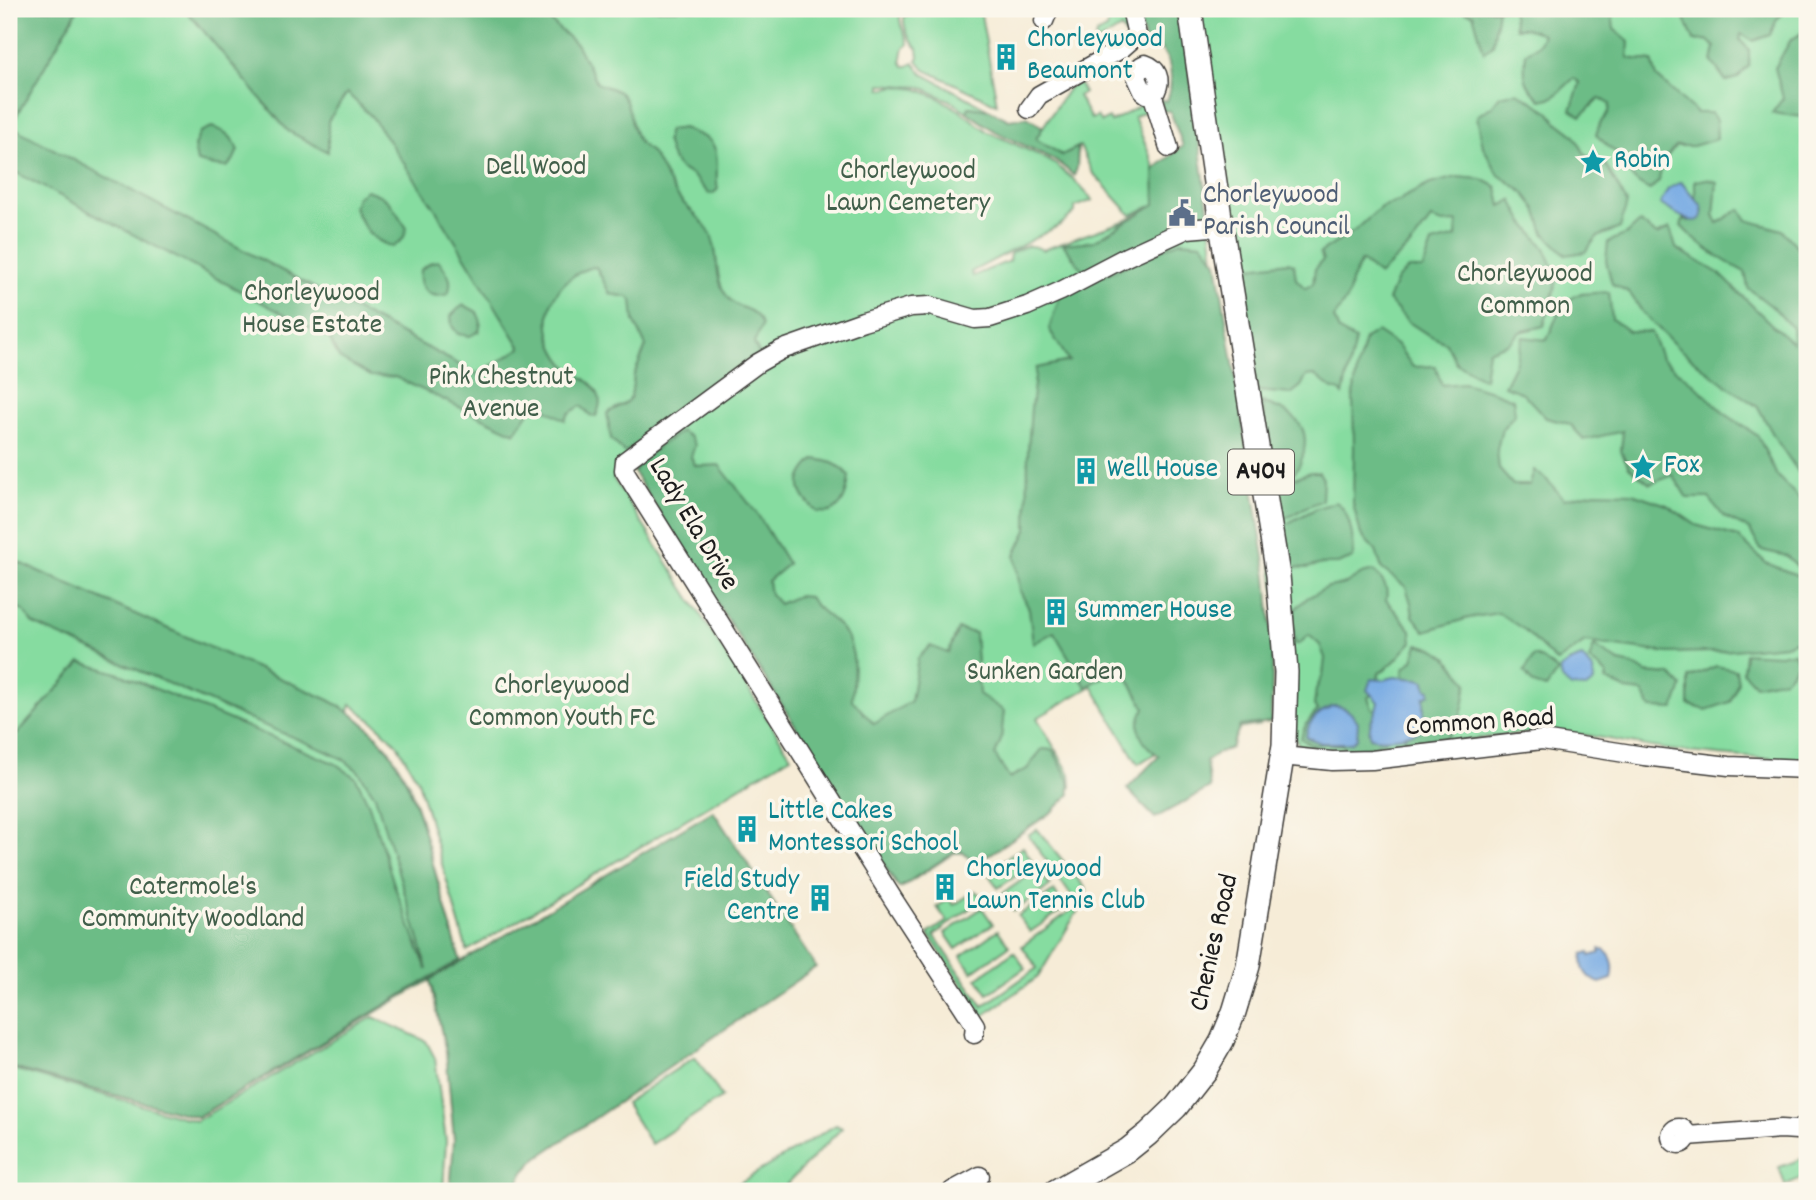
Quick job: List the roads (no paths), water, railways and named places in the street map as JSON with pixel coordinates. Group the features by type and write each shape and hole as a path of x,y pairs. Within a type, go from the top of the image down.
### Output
{"main road":[{"name":"A404","path":"1190,9 1222,232 1278,575 1286,672 1282,756"},
{"name":"Chenies Road","path":"1056,1191 1128,1150 1148,1134 1176,1107 1205,1070 1222,1041 1248,966 1282,756"}],"street":[{"path":"1131,9 1146,64 1155,69 1159,79 1159,86 1152,93 1169,148"},
{"path":"1029,109 1039,95 1121,49 1137,35"},
{"name":"Lady Ela Drive","path":"974,1034 975,1025 624,470 625,461 758,363 788,347 911,307 930,306 975,318 990,318 1061,291 1137,251 1187,229 1211,227 1222,232"},
{"name":"Common Road","path":"1282,756 1332,761 1372,760 1542,740 1729,766 1807,769"},
{"path":"1687,1136 1797,1130 1807,1124"},
{"path":"959,1190 980,1176"}],"water":[{"path":"1681,182 1702,206 1699,220 1686,219 1660,204 1668,189"},
{"path":"1582,657 1593,670 1594,682 1586,688 1571,687 1562,679 1560,669"},
{"path":"1394,677 1425,681 1430,694 1424,697 1424,725 1420,731 1389,739 1370,737 1370,727 1378,702 1367,690 1371,679"},
{"path":"1332,706 1347,710 1358,722 1357,738 1351,743 1321,743 1306,737 1314,718"},
{"path":"1600,949 1608,953 1613,970 1612,979 1600,983 1585,972 1582,959 1583,954 1589,952 1590,956 1600,953"}],"place":[{"name":"Chorleywood Beaumont","path":"1006,57"},
{"name":"Robin","path":"1593,162"},
{"name":"Chorleywood Parish Council","path":"1182,213"},
{"name":"Fox","path":"1643,467"},
{"name":"Well House","path":"1086,471"},
{"name":"Summer House","path":"1056,612"},
{"name":"Little Cakes Montessori School","path":"747,829"},
{"name":"Chorleywood Lawn Tennis Club","path":"945,887"},
{"name":"Field Study Centre","path":"820,898"}],"park label":[{"name":"Dell Wood","path":"536,169"},
{"name":"Chorleywood Lawn Cemetery","path":"908,189"},
{"name":"Chorleywood Common","path":"1525,292"},
{"name":"Chorleywood House Estate","path":"312,311"},
{"name":"Pink Chestnut Avenue","path":"501,395"},
{"name":"Sunken Garden","path":"1045,674"},
{"name":"Chorleywood Common Youth FC","path":"562,704"},
{"name":"Catermole's Community Woodland","path":"193,905"}]}
